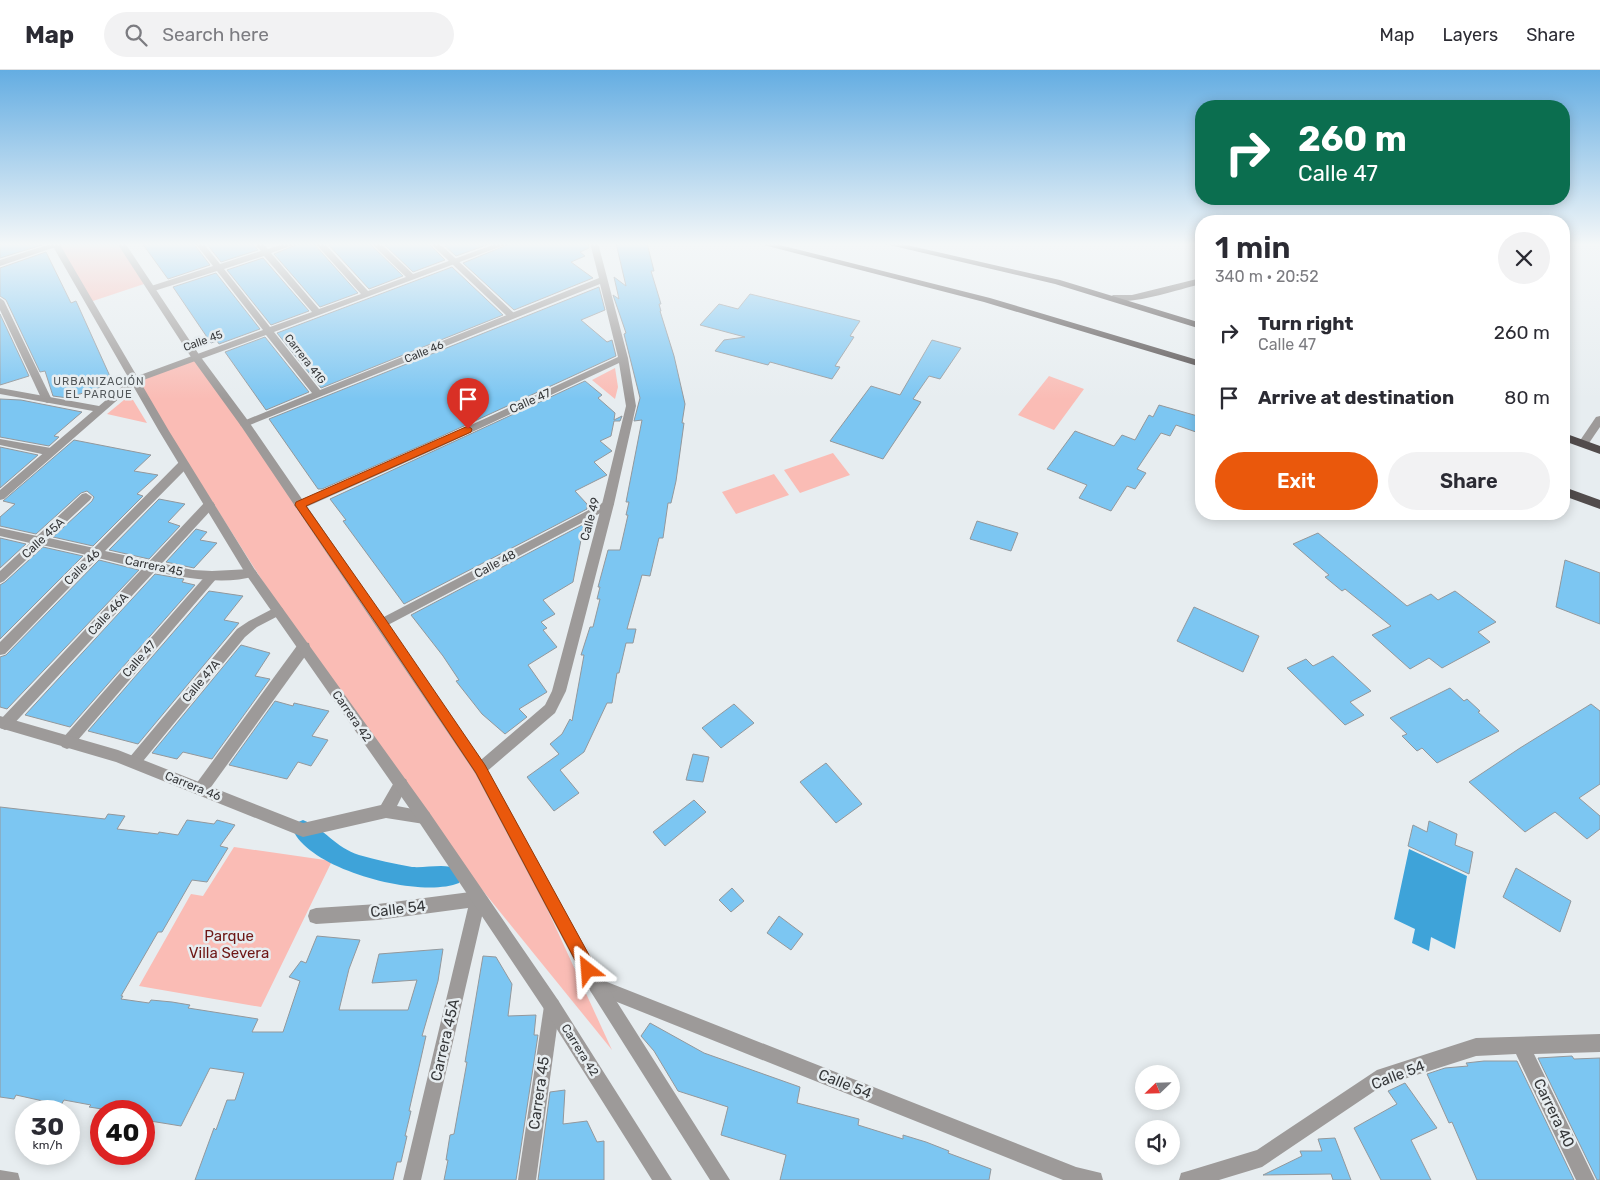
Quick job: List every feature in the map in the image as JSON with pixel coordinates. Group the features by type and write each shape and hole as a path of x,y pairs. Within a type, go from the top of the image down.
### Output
{"highway":[{"path":"966,295 1195,362"},
{"path":"1102,295 1195,324"},
{"path":"1570,439 1600,450"},
{"path":"1570,493 1600,505"}],"main road":[{"path":"1113,298 1132,298 1145,295"}],"street":[{"name":"Carrera 42","path":"87,295 184,464 251,573 424,817 552,1006 662,1180"},
{"path":"155,295 196,357 245,424 382,623 480,769 597,986 721,1180"},
{"name":"Carrera 41G","path":"240,295 319,395"},
{"path":"303,295 317,312"},
{"name":"Calle 45","path":"135,380 364,295"},
{"path":"490,295 512,316"},
{"name":"Calle 46","path":"245,424 565,295"},
{"name":"Calle 49","path":"480,769 550,709 559,691 578,609 608,504 632,406 608,295"},
{"path":"0,301 47,400"},
{"name":"Calle 47","path":"300,505 434,446 623,358"},
{"path":"1,493 135,380"},
{"path":"0,391 100,410"},
{"path":"1583,444 1600,418"},
{"path":"0,442 51,452"},
{"name":"Calle 46","path":"0,650 184,464"},
{"name":"Calle 45A","path":"0,578 86,497"},
{"name":"Calle 48","path":"382,623 608,504"},
{"name":"Calle 46A","path":"2,723 210,505"},
{"name":"Carrera 45","path":"0,532 153,566 212,576 251,573"},
{"name":"Calle 47","path":"67,742 212,576"},
{"name":"Calle 47A","path":"134,762 241,633 278,610"},
{"path":"201,789 304,647"},
{"name":"Carrera 46","path":"2,723 134,762 303,830 386,811 424,817"},
{"path":"386,811 401,784"},
{"name":"Calle 54","path":"316,916 378,912 478,899"},
{"name":"Carrera 45A","path":"412,1180 478,899"},
{"name":"Calle 54","path":"597,986 1076,1176 1094,1180"},
{"name":"Carrera 45","path":"527,1180 552,1006"},
{"name":"Calle 54","path":"1188,1180 1262,1158 1376,1080 1476,1047 1600,1043"},
{"name":"Carrera 40","path":"1521,1045 1586,1180"},
{"path":"0,1179 12,1180"}],"green space":[{"path":"86,295 112,295 90,302"},
{"path":"196,357 480,769 532,876 612,1050 475,881 314,662 135,380"},
{"path":"615,368 618,387 615,399 592,380"},
{"path":"1049,376 1084,389 1054,430 1018,415"},
{"path":"130,395 147,423 107,414"},
{"path":"833,453 850,475 800,493 784,470"},
{"path":"774,474 789,495 736,514 722,492"},
{"name":"Parque Villa Severa","path":"234,847 332,861 261,1007 139,986 191,894 203,896"}],"water":[{"path":"1409,849 1467,876 1455,949 1431,937 1429,951 1412,943 1415,929 1394,919"}],"building":[{"path":"67,295 71,303 76,301 113,383 68,398 53,396 45,371 40,372 6,300 0,296"},
{"path":"178,295 233,295 260,329 219,344 217,341 211,343"},
{"path":"247,295 295,295 309,311 271,325"},
{"path":"309,295 353,295 320,307"},
{"path":"378,295 482,295 503,315 321,388 277,333"},
{"path":"498,295 552,295 514,310"},
{"path":"580,295 601,295 605,310 581,320 607,342 612,340 616,356 322,489 318,489 269,419"},
{"path":"613,295 619,299 618,295 658,295 661,304 659,304 660,311 674,356 685,404 682,423 684,423 676,481 671,503 668,503 663,538 659,538 650,576 642,575 627,629 636,629 633,643 626,643 619,673 617,673 612,703 607,703 584,752 560,770 579,793 554,811 527,777 559,754 550,744 562,734 570,719 572,721 584,655 581,655 590,627 593,627 600,599 597,599 600,587 598,587 608,550 620,550 628,515 626,515 629,502 626,502 642,420 634,421 640,398 624,334 626,333"},
{"path":"749,295 753,295 860,321 850,336 854,337 835,366 840,367 832,379 770,362 768,365 715,351 724,340 745,337 700,325 719,304 738,309"},
{"path":"0,314 29,376 0,385"},
{"path":"265,337 309,392 266,410 225,352"},
{"path":"932,340 961,348 940,379 929,376 913,399 921,402 883,459 830,441 871,386 900,395"},
{"path":"585,381 602,395 598,398 615,413 614,420 622,416 620,421 614,421 611,436 600,441 612,451 594,462 607,475 575,491 587,504 587,509 404,604 343,521 346,520 330,499"},
{"path":"0,399 21,400 82,412 54,436 59,437 49,446 0,437"},
{"path":"1159,405 1195,415 1195,432 1176,425 1170,436 1161,433 1137,469 1146,473 1135,489 1127,486 1111,511 1079,498 1087,485 1047,469 1075,431 1114,446 1122,435 1135,440 1149,415 1153,417"},
{"path":"74,440 151,455 134,471 158,475 137,494 143,496 93,546 53,537 92,501 94,497 87,491 81,493 36,534 0,526 0,517 15,504 3,501"},
{"path":"0,447 38,455 0,488"},
{"path":"159,499 185,504 168,522 180,526 149,559 109,550"},
{"path":"977,521 1018,533 1011,551 970,539"},
{"path":"584,524 573,582 543,600 555,614 541,622 547,628 543,630 557,647 528,665 547,692 519,709 527,717 505,734 482,714 456,681 459,680 443,656 411,615"},
{"path":"196,529 207,532 200,540 217,543 194,568 166,562"},
{"path":"1318,533 1407,606 1431,594 1438,600 1455,591 1496,622 1478,632 1490,642 1442,668 1429,658 1410,669 1372,635 1391,626 1345,589 1342,591 1325,577 1329,575 1293,544"},
{"path":"0,538 26,544 0,568"},
{"path":"43,547 83,556 0,639 0,585"},
{"path":"99,560 139,570 7,709 0,707 0,657 6,655"},
{"path":"1565,560 1600,573 1600,624 1556,607"},
{"path":"155,574 184,579 182,582 195,585 70,727 25,715"},
{"path":"209,591 243,596 224,620 239,623 138,744 88,731"},
{"path":"1194,607 1259,636 1243,672 1177,641"},
{"path":"241,645 270,653 255,676 270,679 212,759 183,752 177,759 152,753"},
{"path":"1333,656 1371,691 1350,702 1364,715 1345,725 1287,668 1306,659 1313,666"},
{"path":"1450,688 1464,701 1467,699 1499,731 1437,763 1422,748 1417,751 1402,736 1407,734 1390,718"},
{"path":"275,701 293,706 294,703 329,711 312,736 328,740 311,766 298,762 287,779 229,765"},
{"path":"734,704 754,723 721,748 702,728"},
{"path":"1591,704 1600,711 1600,784 1579,798 1600,816 1600,829 1587,839 1555,812 1525,832 1469,782 1520,748"},
{"path":"693,754 709,757 703,782 686,780"},
{"path":"826,763 862,804 836,823 800,782"},
{"path":"694,800 706,812 665,846 653,832"},
{"path":"0,807 105,819 108,814 125,816 117,829 158,834 159,832 178,835 187,820 214,824 217,820 235,825 220,846 228,848 207,882 192,880 162,932 158,932 121,999 149,1003 151,1000 190,1005 188,1008 258,1019 252,1032 283,1032 300,981 289,977 301,961 306,963 317,936 360,940 349,969 339,1010 408,1010 417,980 372,983 379,954 443,949 438,981 422,1036 426,1036 409,1111 411,1111 405,1136 407,1136 401,1162 397,1162 393,1180 195,1180 214,1128 216,1130 227,1100 235,1100 244,1073 210,1068 181,1126 155,1122 155,1100 90,1100 90,1105 80,1103 80,1100 38,1100 16,1095 14,1099 0,1097"},
{"path":"1429,821 1457,834 1455,845 1473,852 1469,874 1408,846 1413,825 1427,832"},
{"path":"1516,868 1571,901 1560,932 1503,897"},
{"path":"732,888 744,901 731,912 719,900"},
{"path":"779,916 803,934 791,950 767,933"},
{"path":"483,956 496,957 512,984 508,1016 536,1015 534,1035 538,1035 516,1180 444,1180 450,1135 454,1134 467,1062 465,1062"},
{"path":"650,1023 704,1053 800,1087 797,1103 859,1119 858,1125 903,1139 903,1135 926,1142 949,1151 948,1153 991,1169 989,1180 780,1180 786,1155 721,1135 728,1107 678,1091 654,1051 641,1036"},
{"path":"1572,1056 1574,1059 1600,1058 1600,1180 1597,1180 1538,1058"},
{"path":"1517,1061 1574,1180 1477,1180 1452,1122 1449,1123 1427,1074 1445,1068 1468,1066 1466,1063"},
{"path":"1405,1083 1437,1128 1411,1140 1431,1180 1381,1180 1354,1128 1397,1104 1388,1091"},
{"path":"565,1090 563,1124 587,1121 597,1142 604,1141 604,1180 538,1180 550,1092"},
{"path":"1335,1138 1351,1180 1333,1180 1331,1174 1263,1175 1302,1156 1300,1151 1322,1151 1318,1139"}],"waterway":[{"path":"303,830 328,851 355,864 413,877 451,876"}],"district":[{"name":"URBANIZACIÓN EL PARQUE","path":"99,387"}],"route":[{"path":"468,429 300,505 480,769 588,970"}]}
